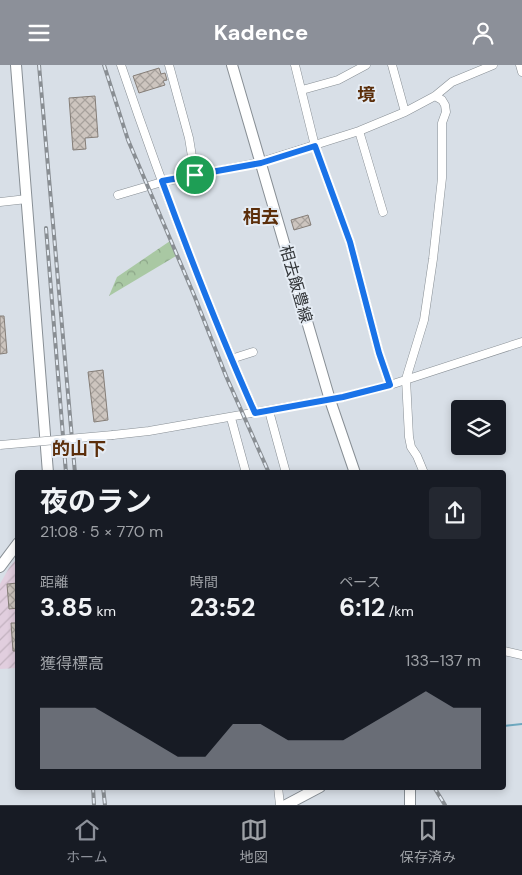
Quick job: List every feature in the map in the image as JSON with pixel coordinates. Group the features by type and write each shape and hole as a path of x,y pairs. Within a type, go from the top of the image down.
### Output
{"street":[{"path":"16,65 48,470"},
{"path":"122,65 190,257 255,413"},
{"path":"169,65 190,138 195,175"},
{"name":"相去飯豊線","path":"232,65 330,400 354,470"},
{"path":"295,65 315,146 350,242 379,353 390,385"},
{"path":"302,90 338,80 366,65"},
{"path":"392,65 406,112"},
{"path":"118,195 162,181 261,163 360,131 406,112 435,96 452,82 493,65"},
{"path":"520,65 522,72"},
{"path":"423,470 411,447 409,437 406,379 424,320 442,178 442,123 446,112 442,100 435,96"},
{"path":"360,131 383,212"},
{"path":"0,202 27,199"},
{"path":"0,445 149,431 330,400 390,385 522,342"},
{"path":"231,359 253,353"},
{"path":"269,411 285,470"},
{"path":"231,418 245,470"},
{"path":"0,567 15,547"},
{"path":"506,651 522,655"},
{"path":"278,790 280,805"},
{"path":"286,805 314,790"},
{"path":"410,790 410,805"}],"shaded area":[{"path":"15,560 15,668 0,669 0,584"}],"green space":[{"path":"170,241 176,256 109,296 117,277"}],"building":[{"path":"159,68 161,74 165,73 167,80 163,81 165,85 139,93 133,76"},
{"path":"95,96 98,137 85,138 86,149 73,150 69,98"},
{"path":"308,215 311,225 294,230 291,220"},
{"path":"0,316 4,316 7,353 0,354"},
{"path":"103,370 108,420 94,422 88,372"},
{"path":"15,583 15,608 9,609 7,584"},
{"path":"11,623 15,623 15,651 13,651"}],"waterway":[{"path":"506,726 522,724"}],"railway":[{"path":"39,65 75,470"},
{"path":"104,65 128,140 194,295 226,376 268,470"},
{"path":"46,228 66,470"},
{"path":"93,790 94,805"},
{"path":"103,790 105,805"},
{"path":"436,790 445,805"}],"district":[{"name":"境","path":"366,95"},
{"name":"相去","path":"261,217"},
{"name":"的山下","path":"79,449"}],"route":[{"path":"315,146 350,242 379,353 390,385 343,397 255,413 190,257 162,181 195,175 261,163 315,146"}]}
